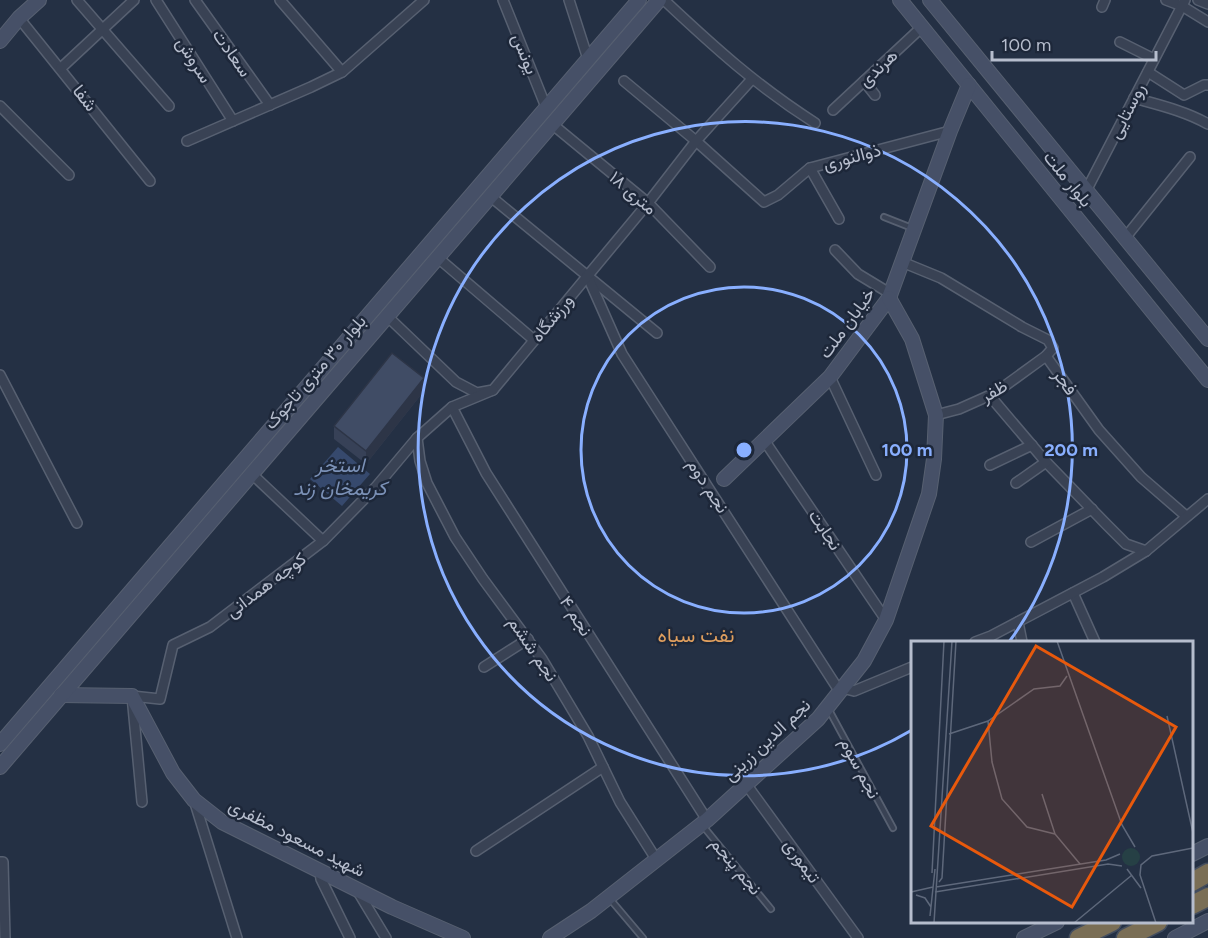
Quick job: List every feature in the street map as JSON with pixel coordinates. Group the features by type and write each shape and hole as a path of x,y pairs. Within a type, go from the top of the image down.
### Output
{"highway":[{"path":"1193,881 1208,873"},
{"path":"1193,904 1208,897"},
{"path":"1079,938 1108,923"},
{"path":"1126,938 1155,928"}],"main road":[{"path":"3,32 39,0"},
{"name":"بلوار ۳۰ متری تاجوک","path":"0,744 639,0"},
{"name":"بلوار ۳۰ متری تاجوک","path":"0,767 659,0"},
{"name":"بلوار ملت","path":"900,0 1208,380"},
{"name":"بلوار ملت","path":"930,0 1208,339"},
{"name":"خیابان ملت","path":"724,479 830,376 890,296 969,85"},
{"name":"نجم الدین زرینی","path":"550,938 591,911 704,822 818,719 864,661 886,620 929,494 934,459 936,416 912,339 890,296"},
{"path":"61,695 132,696"},
{"name":"شهید مسعود مظفری","path":"132,696 173,773 194,800 222,822 357,890 463,938"},
{"path":"1193,853 1208,846"},
{"path":"1175,938 1208,921"},
{"path":"1024,938 1053,923"}],"street":[{"path":"77,0 170,106"},
{"path":"61,68 134,0"},
{"name":"سروش","path":"156,0 233,121"},
{"name":"سعادت","path":"195,0 270,105"},
{"path":"280,0 342,72"},
{"path":"187,141 342,72 424,0"},
{"name":"یونس","path":"503,0 546,107"},
{"path":"569,0 588,59"},
{"path":"664,0 729,61 815,123"},
{"path":"1166,0 1183,3 1208,22"},
{"path":"1198,0 1208,4"},
{"name":"روستایی","path":"1086,191 1183,3"},
{"name":"شفا","path":"19,18 150,181"},
{"name":"هرندی","path":"833,110 922,27"},
{"path":"1120,42 1154,59"},
{"path":"1148,72 1184,95 1208,85"},
{"name":"ورزشگاه","path":"493,390 648,203 696,141 752,79"},
{"path":"624,81 696,141"},
{"path":"864,81 875,95"},
{"path":"1134,98 1198,118 1208,124"},
{"path":"0,106 69,175"},
{"name":"۱۸ متری","path":"552,124 648,203 710,267"},
{"name":"ذوالنوری","path":"696,141 764,202 778,195 810,168 950,131"},
{"path":"1125,238 1190,157"},
{"path":"810,168 839,219"},
{"path":"490,196 657,333"},
{"path":"835,250 858,274 890,296"},
{"path":"437,257 534,340"},
{"name":"فجر","path":"902,262 941,279 1048,340 1053,348 1046,356 1099,430 1141,477 1186,516"},
{"name":"نجم دوم","path":"587,275 622,354 841,690"},
{"path":"387,316 456,382 477,393 493,390"},
{"name":"ظفر","path":"936,416 990,396 1046,356"},
{"path":"830,376 876,475"},
{"path":"1,379 77,523"},
{"name":"کوچه همدانی","path":"132,696 160,699 173,645 210,627 323,541 375,488 417,438 452,407 493,390"},
{"path":"990,396 1046,462 1126,544 1146,551"},
{"name":"نجم ۴","path":"452,407 486,473 704,822"},
{"name":"نجم ششم","path":"417,438 420,461 427,483 455,537 528,639 588,736 620,802 656,859"},
{"name":"نجابت","path":"764,440 886,620"},
{"path":"990,465 1032,445"},
{"path":"1016,483 1046,462"},
{"path":"252,474 323,541"},
{"path":"979,641 1073,593 1146,551 1208,499"},
{"path":"1031,542 1092,509"},
{"path":"1073,593 1095,641"},
{"path":"1018,622 1022,641"},
{"path":"484,667 528,639"},
{"path":"841,690 854,691 911,668"},
{"path":"132,696 142,802"},
{"path":"476,851 603,767"},
{"name":"تیموری","path":"746,784 858,938"},
{"path":"194,800 237,938"},
{"path":"0,862 3,862 5,938"},
{"path":"320,872 321,879 350,938"},
{"path":"357,890 386,938"}],"lane":[{"path":"884,217 914,229"},
{"name":"نجم سوم","path":"827,708 892,828"},
{"name":"نجم پنجم","path":"704,822 771,909"},
{"path":"609,897 643,938"}],"water":[{"name":"استخر کریمخان زند","path":"338,447 370,474 342,506 310,479"}],"building":[{"path":"392,353 424,378 366,451 334,426"}],"district":[{"name":"نفت سیاه","path":"696,635"}]}
